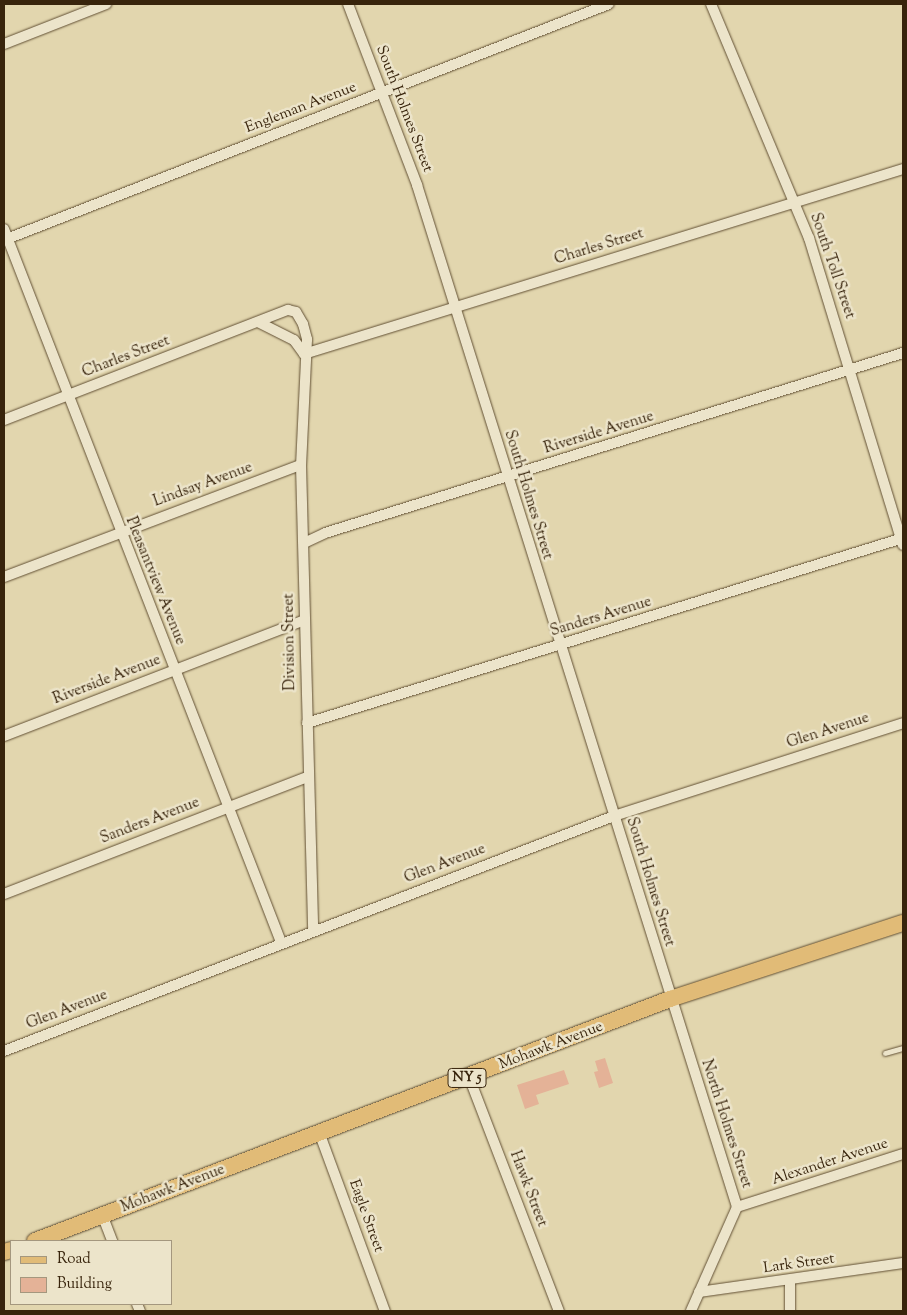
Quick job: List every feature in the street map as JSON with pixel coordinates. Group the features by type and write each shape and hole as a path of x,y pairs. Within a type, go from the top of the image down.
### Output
{"main road":[{"name":"Mohawk Avenue","path":"38,1240 103,1217 319,1132 670,1000 903,923"}],"street":[{"path":"4,44 106,4"},
{"name":"South Holmes Street","path":"348,4 417,185 670,1000"},
{"name":"Engleman Avenue","path":"5,236 610,4"},
{"name":"South Toll Street","path":"710,4 794,202 850,369 903,541"},
{"name":"Charles Street","path":"304,354 903,169"},
{"name":"Pleasantview Avenue","path":"5,236 226,807 281,942"},
{"name":"Charles Street","path":"4,420 288,310 296,312 308,339 304,354"},
{"path":"258,322 294,340 304,354"},
{"name":"Riverside Avenue","path":"304,543 325,534 903,353"},
{"name":"Division Street","path":"304,354 301,465 307,777 313,930"},
{"name":"Lindsay Avenue","path":"4,577 301,465"},
{"name":"Sanders Avenue","path":"307,723 903,541"},
{"name":"Riverside Avenue","path":"4,736 304,620"},
{"name":"Glen Avenue","path":"4,1051 281,942 614,816 903,723"},
{"name":"Sanders Avenue","path":"4,894 307,777"},
{"name":"North Holmes Street","path":"670,1000 737,1208 691,1311"},
{"name":"Hawk Street","path":"469,1077 559,1311"},
{"name":"Eagle Street","path":"319,1132 385,1311"},
{"name":"Alexander Avenue","path":"737,1208 903,1154"},
{"path":"103,1217 112,1240"},
{"name":"Lark Street","path":"700,1292 790,1281 903,1263"},
{"path":"790,1281 790,1311"}],"lane":[{"path":"886,1053 903,1048"}],"building":[{"path":"605,1058 613,1083 599,1088 594,1072 598,1071 595,1061"},
{"path":"564,1070 569,1084 536,1095 539,1104 525,1109 517,1085"}]}
